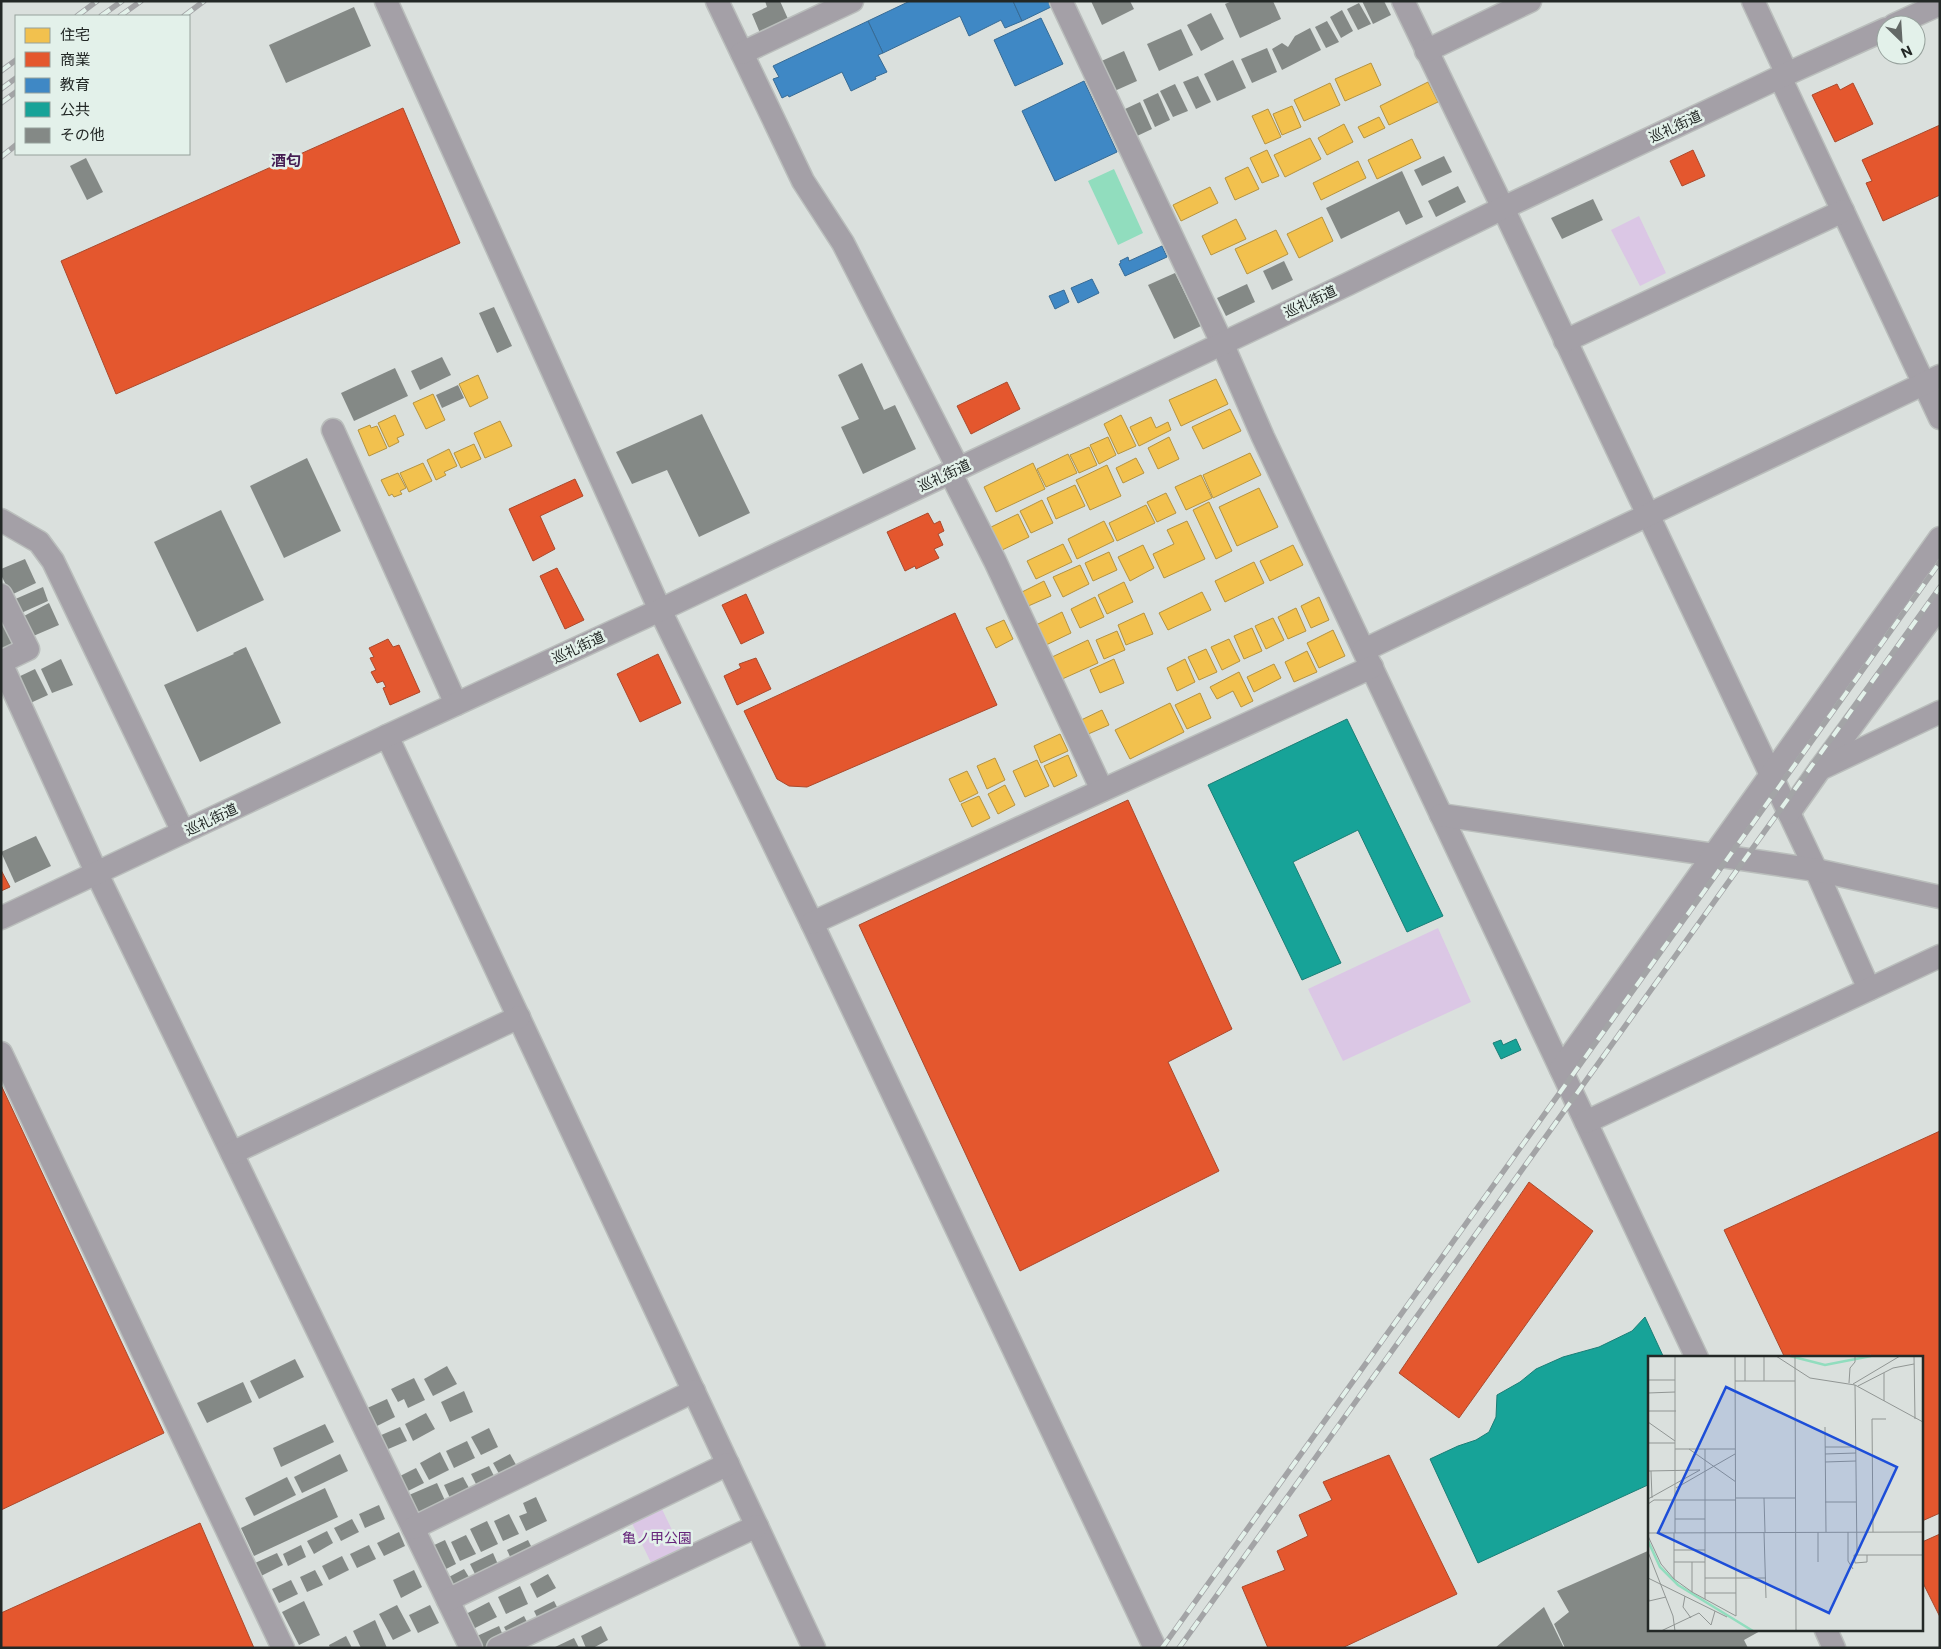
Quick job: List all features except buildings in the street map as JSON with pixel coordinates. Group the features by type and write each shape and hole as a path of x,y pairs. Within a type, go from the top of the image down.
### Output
{"street":[{"path":"386,1 660,610 812,922 1156,1648"},
{"path":"717,1 803,181 843,243 954,470 1102,790"},
{"path":"742,53 852,1"},
{"path":"1061,1 1222,343 1263,437 1697,1356"},
{"path":"1403,1 1816,870 1869,989"},
{"path":"1426,51 1530,1"},
{"path":"1754,1 1783,76 1843,211 1932,380 1940,418"},
{"path":"1916,15 1940,4"},
{"name":"巡礼街道","path":"1,918 660,610 1503,208 1876,33"},
{"path":"1566,341 1843,211"},
{"path":"812,922 1102,790 1368,658 1648,515 1932,380"},
{"path":"333,430 456,704"},
{"path":"1,520 39,542 53,561 183,832"},
{"path":"1561,1069 1940,538"},
{"path":"1,595 28,649 1,663 97,874 471,1648"},
{"path":"1789,813 1940,606"},
{"path":"1820,769 1940,712"},
{"path":"387,736 814,1648"},
{"path":"1441,814 1816,870 1940,897"},
{"path":"1586,1122 1940,956"},
{"path":"232,1153 519,1017"},
{"path":"1,1053 283,1648"},
{"path":"413,1528 694,1391"},
{"path":"448,1600 728,1464"},
{"path":"498,1648 757,1526"},
{"path":"1827,1632 1834,1648"}],"green space":[{"path":"1639,216 1666,273 1640,286 1611,230"},
{"path":"1438,928 1471,1002 1343,1061 1308,989"},
{"name":"亀ノ甲公園","path":"660,1505 684,1555 654,1569 630,1519"}],"shaded area":[{"path":"1114,169 1143,233 1118,245 1088,181"}],"railway":[{"path":"78,15 97,1"},
{"path":"102,15 122,1"},
{"path":"121,15 141,1"},
{"path":"185,15 204,1"},
{"path":"1,71 15,61"},
{"path":"1,89 15,79"},
{"path":"1,103 15,93"},
{"path":"1,157 15,146"},
{"path":"1162,1648 1940,562"},
{"path":"1179,1648 1940,587"}],"district":[{"name":"酒匂","path":"286,160"}]}
